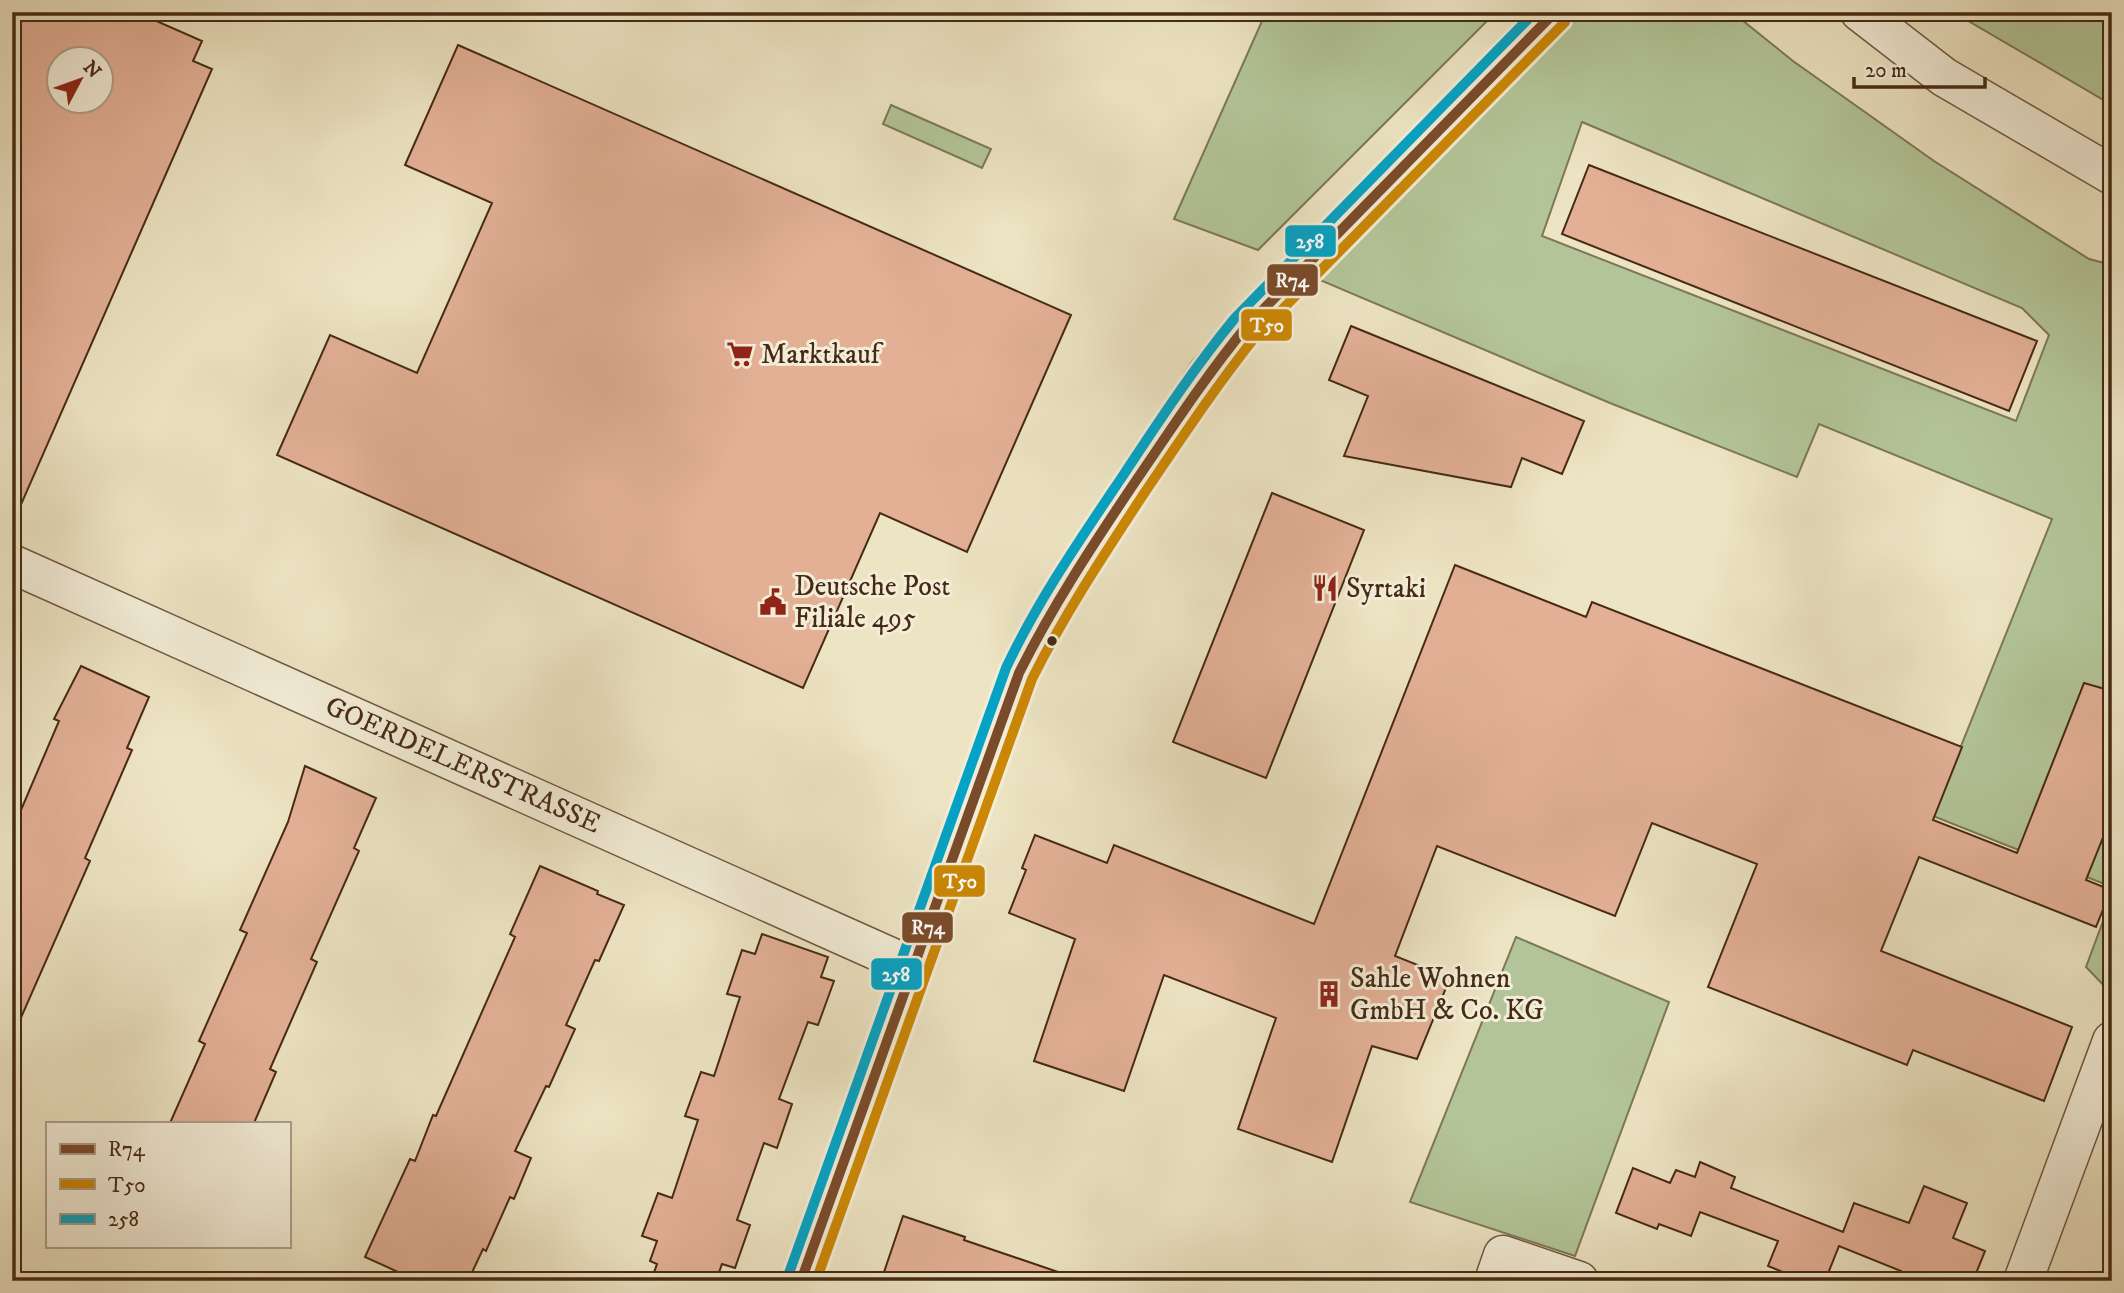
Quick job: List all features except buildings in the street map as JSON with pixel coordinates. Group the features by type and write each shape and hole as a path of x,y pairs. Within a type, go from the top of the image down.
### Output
{"street":[{"path":"801,1281 1019,673 1039,633 1089,551 1208,373 1246,327 1555,12"},
{"path":"1860,12 1944,77 2112,174"},
{"name":"GOERDELERSTRASSE","path":"12,564 913,967"},
{"path":"2023,1281 2112,1041"},
{"path":"1499,1268 1579,1281"}],"green space":[{"path":"1266,12 1496,12 1258,250 1174,219"},
{"path":"1555,12 1732,12 1793,61 1934,161 2089,259 2112,265 2112,887 1933,816 2052,519 1819,424 1797,477 1610,403 1301,272","holes":["1582,122 2022,308 2049,335 2016,421 1542,236"]},
{"path":"1953,12 2112,12 2112,105"},
{"path":"891,105 991,149 982,168 883,124"},
{"path":"2112,897 2112,994 2086,967"},
{"path":"1516,937 1669,1002 1575,1256 1410,1202"}],"transit line":[{"name":"258","path":"788,1276 1006,668 1045,596 1162,418 1235,318 1535,12"},
{"name":"R74","path":"801,1281 1019,673 1059,601 1174,424 1246,327 1555,12"},
{"name":"T50","path":"816,1281 1032,679 1072,607 1172,452 1256,336 1565,22"}],"place":[{"name":"Marktkauf","path":"740,354"},
{"name":"Syrtaki","path":"1325,588"},
{"name":"Deutsche Post Filiale 495","path":"773,602"},
{"name":"Sahle Wohnen GmbH & Co. KG","path":"1329,994"}]}
